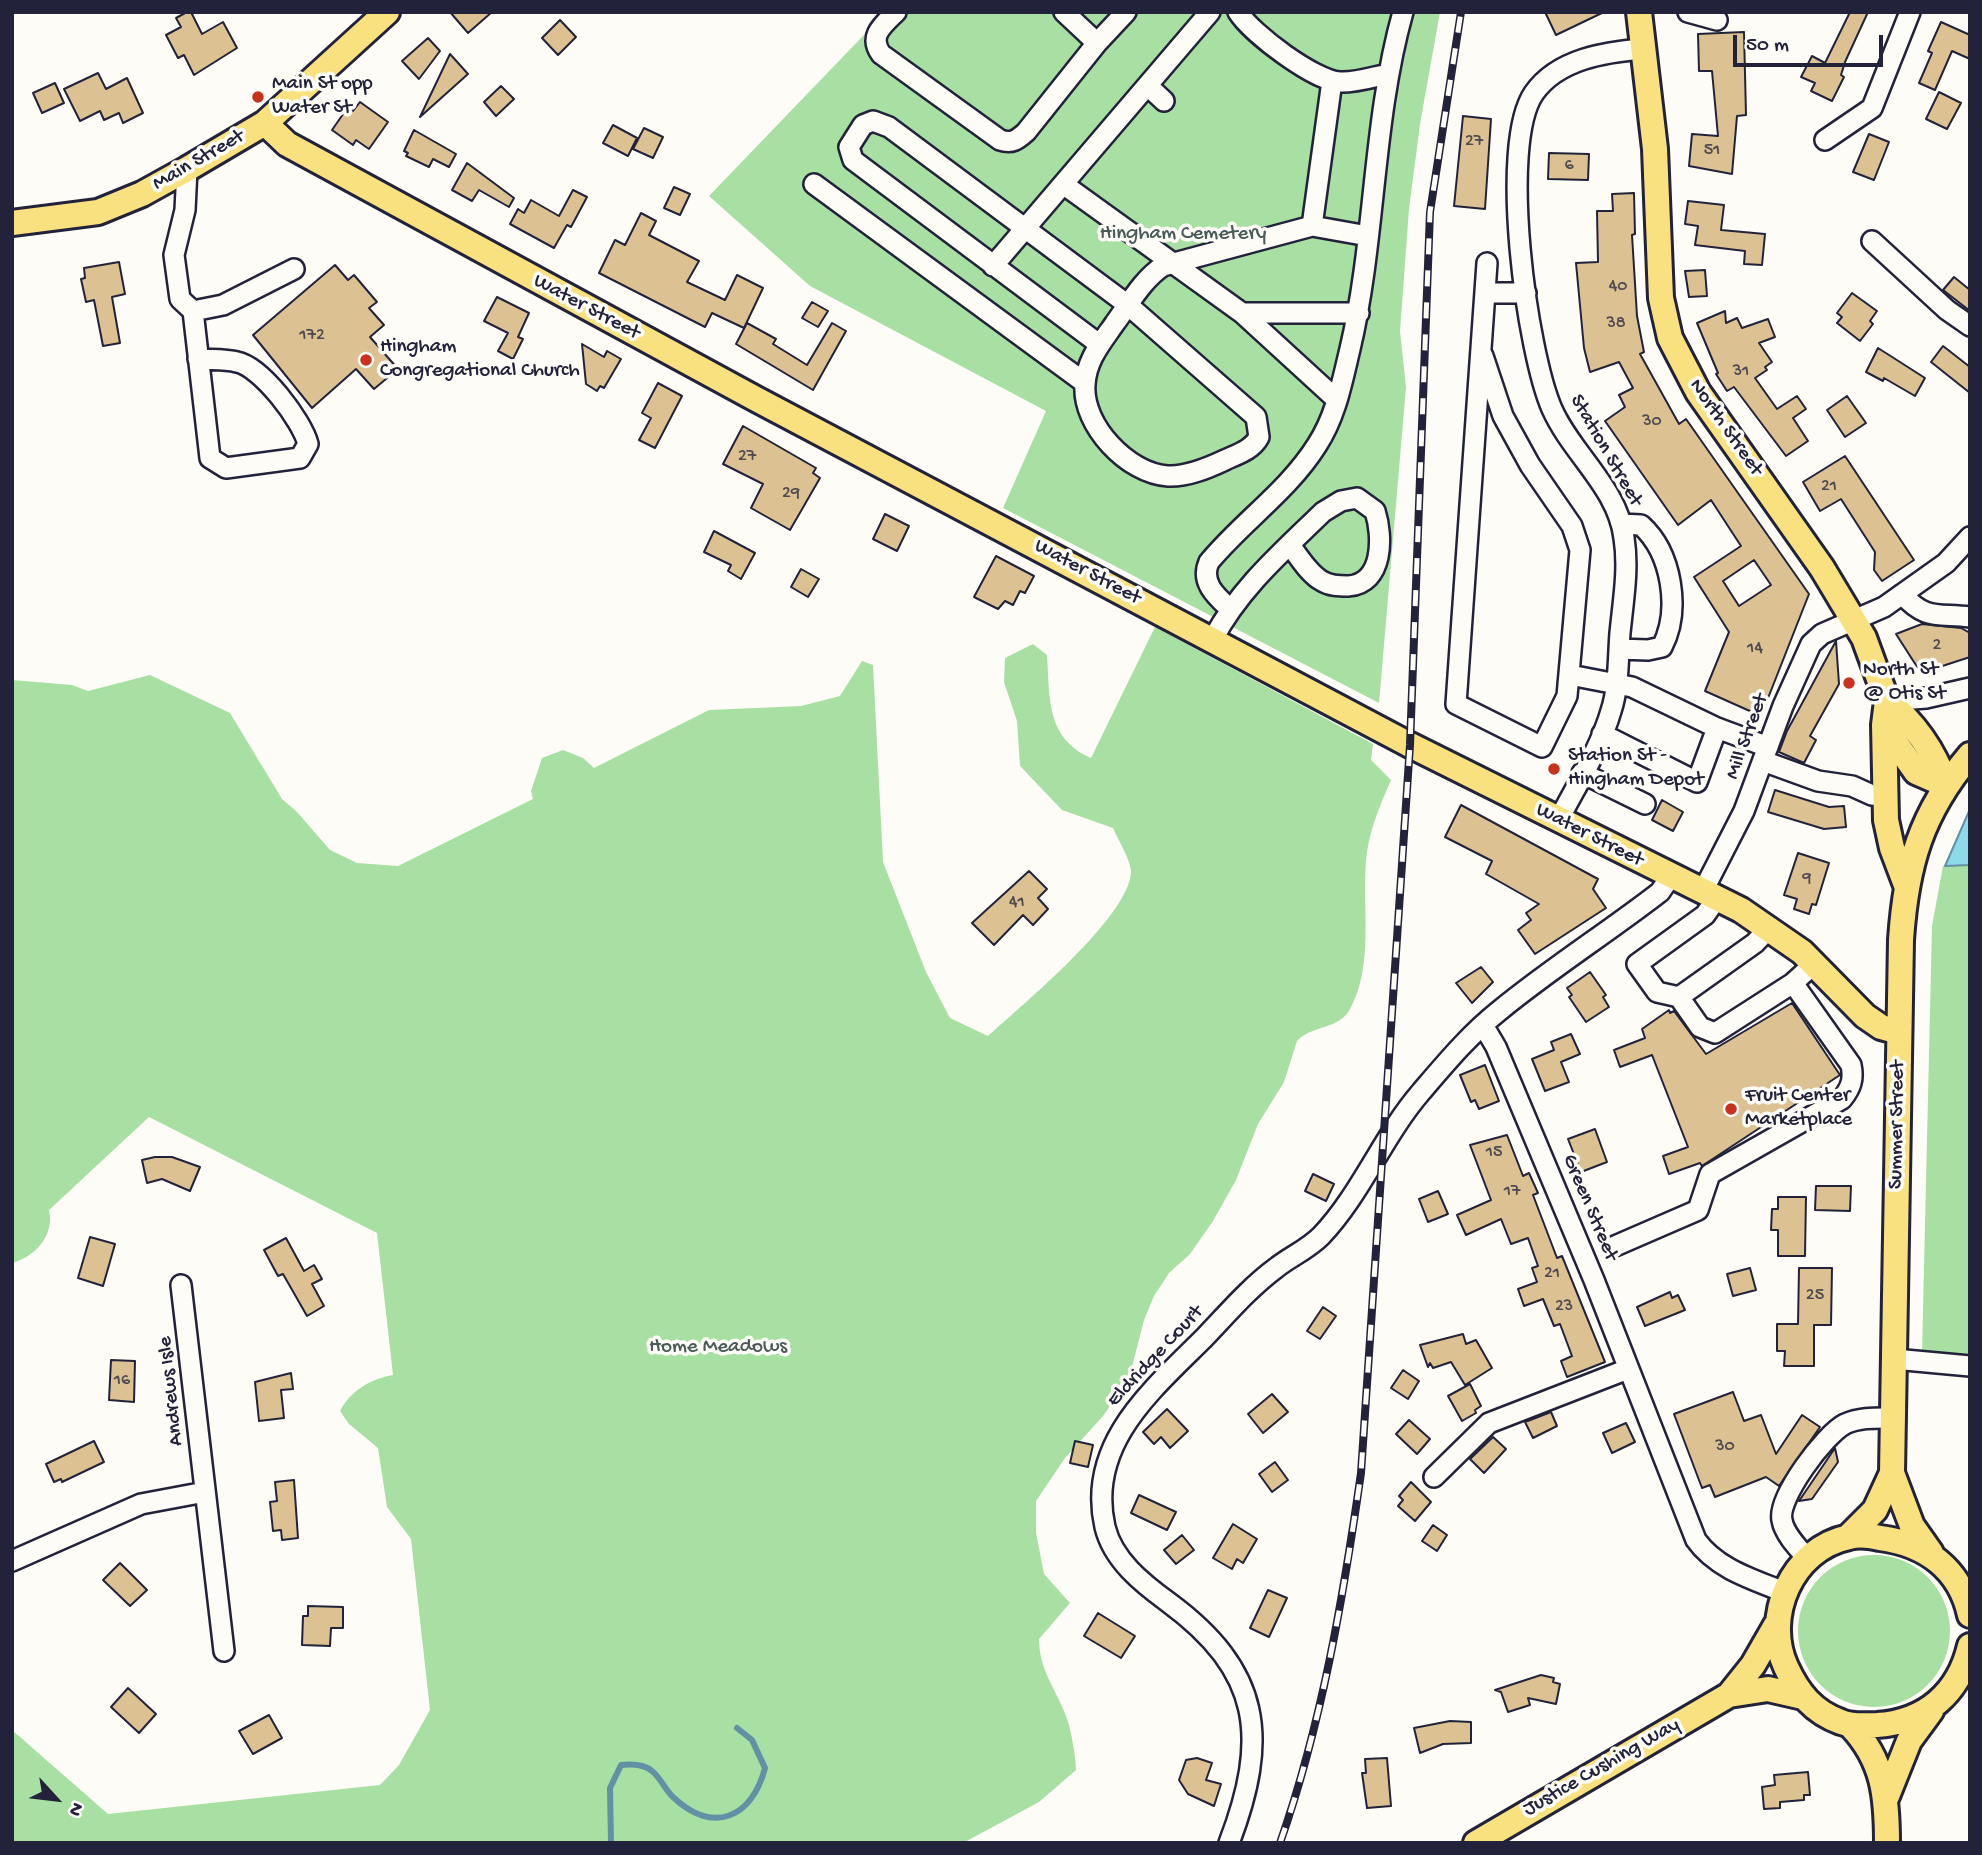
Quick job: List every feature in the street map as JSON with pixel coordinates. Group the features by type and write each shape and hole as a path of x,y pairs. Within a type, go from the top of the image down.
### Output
{"main road":[{"name":"Main Street","path":"12,223 98,212 142,194 187,169 265,123 387,12"},
{"name":"North Street","path":"1639,12 1656,161 1661,298 1670,338 1698,392 1855,619 1885,713"},
{"name":"Water Street","path":"265,123 287,144 416,217 1558,821 1710,894 1770,927 1815,964 1865,1016 1881,1027 1899,1032"},
{"path":"1906,886 1885,820 1885,713 1900,712 1935,755 1946,785"},
{"name":"Summer Street","path":"1970,755 1946,785 1917,841 1906,886 1899,1032 1892,1473 1912,1526 1931,1553 1954,1577 1970,1615"},
{"name":"Summer Street","path":"1850,1536 1875,1510 1892,1473"},
{"path":"1931,1553 1899,1541 1850,1536 1820,1550 1809,1560 1784,1592 1776,1625 1785,1665 1802,1697 1825,1715 1851,1726 1887,1724 1933,1709"},
{"name":"Justice Cushing Way","path":"1476,1843 1729,1695 1753,1665 1776,1625"},
{"path":"1887,1796 1909,1741 1958,1680 1970,1646"},
{"name":"Justice Cushing Way","path":"1729,1695 1768,1689 1802,1697"},
{"path":"1851,1726 1870,1750 1887,1796 1888,1843"}],"street":[{"path":"896,12 876,35 875,41 881,54 1000,140 1008,142 1017,141 1026,132 1097,43 1126,12"},
{"path":"1064,12 1097,43"},
{"path":"993,266 1210,12"},
{"path":"1238,12 1265,41 1332,81 1348,82 1388,74"},
{"path":"1229,608 1209,586 1206,574 1209,562 1264,509 1300,467 1325,431 1337,400 1359,313 1388,74 1403,12"},
{"path":"1688,12 1717,20"},
{"path":"1825,140 1872,108 1910,12"},
{"name":"Station Street","path":"1558,821 1611,713 1626,569 1622,524 1604,488 1553,410 1540,370 1517,226 1521,148 1528,104 1542,83 1569,64 1604,54 1643,49"},
{"path":"1312,226 1332,81"},
{"path":"1148,86 1164,101"},
{"path":"1099,344 853,160 849,147 863,125 873,121 889,127 1128,305 1251,410 1259,425 1257,441 1249,449 1212,466 1172,476 1152,472 1121,453 1097,431 1088,406 1085,383 1099,344 1128,305 1154,272 1312,226 1368,236"},
{"path":"187,169 184,210 174,255 180,299 193,311 198,359 210,458 226,468 300,458 308,444 303,427 254,369 239,362 198,359"},
{"path":"814,184 1085,383"},
{"path":"1063,184 1242,313 1337,400"},
{"path":"1872,241 1947,310 1970,326"},
{"path":"1483,356 1503,416 1578,542 1580,559 1567,695 1542,747 1456,704 1483,356 1487,263"},
{"path":"193,311 223,305 294,270"},
{"path":"1486,293 1526,293"},
{"path":"1242,313 1359,313"},
{"path":"1213,639 1229,608 1290,545 1323,512 1341,501 1364,501 1375,511 1378,560 1370,575 1356,586 1338,586 1323,582 1290,545"},
{"path":"1619,649 1648,650 1662,647 1671,631 1669,572 1658,545 1641,525 1622,524"},
{"name":"Mill Street","path":"1679,997 1657,992 1637,964 1705,915 1710,894 1811,644 1822,634 1884,607 1946,563 1970,537"},
{"path":"1902,594 1916,609 1937,616 1970,617"},
{"path":"1570,675 1616,682 1717,728 1818,781 1852,786 1872,795 1885,796"},
{"path":"1885,713 1926,698 1970,688"},
{"path":"1602,734 1697,782 1717,728"},
{"path":"1583,773 1645,804"},
{"path":"1483,1025 1660,892 1671,876"},
{"path":"1770,927 1755,943 1679,997 1700,1027 1715,1033 1793,984 1815,964"},
{"path":"1615,1246 1698,1210 1710,1174 1842,1099 1848,1092 1853,1075 1851,1065 1793,984"},
{"name":"Green Street","path":"1483,1025 1502,1059 1696,1540 1721,1564 1784,1592"},
{"name":"Eldridge Court","path":"1229,1843 1250,1769 1254,1731 1250,1706 1237,1677 1218,1646 1193,1620 1129,1569 1113,1545 1105,1529 1103,1506 1110,1453 1122,1427 1139,1402 1258,1283 1309,1247 1328,1228 1404,1113 1483,1025"},
{"name":"Andrews Isle","path":"181,1285 224,1651"},
{"path":"1894,1359 1970,1366"},
{"path":"1434,1477 1489,1423 1628,1368"},
{"path":"1809,1560 1782,1522 1781,1512 1788,1493 1835,1430 1859,1419 1893,1418"},
{"path":"12,1561 141,1504 205,1492"}],"green space":[{"name":"Hingham Cemetery","path":"886,12 1440,12 1420,124 1409,209 1400,331 1406,387 1379,703 1003,508 1046,411 810,286 709,196"},
{"name":"Home Meadows","path":"1155,627 1373,744 1371,760 1391,780 1375,819 1367,851 1365,956 1357,992 1350,1009 1339,1021 1310,1032 1297,1041 1284,1082 1258,1124 1236,1180 1213,1221 1190,1254 1169,1273 1154,1296 1144,1320 1132,1367 1120,1392 1103,1416 1065,1458 1036,1501 1036,1533 1044,1574 1070,1603 1039,1639 1045,1670 1068,1721 1076,1770 1039,1802 963,1843 12,1843 12,1730 108,1814 380,1785 399,1765 430,1710 411,1539 387,1507 378,1448 349,1424 340,1411 362,1387 393,1375 377,1233 149,1117 49,1210 49,1228 41,1244 28,1256 12,1263 12,680 72,685 88,691 150,675 230,713 282,799 330,850 357,863 398,866 533,799 531,791 542,758 563,750 583,758 594,768 709,710 801,706 840,696 862,661 873,665 883,862 926,972 950,1018 988,1036 1048,982 1094,935 1126,891 1131,872 1127,856 1113,828 1062,810 1020,766 1017,721 1004,682 1005,658 1033,644 1047,655 1050,702 1058,728 1076,750 1091,758"},
{"path":"1970,865 1970,1357 1922,1354 1932,926 1943,866"},
{"path":"1874,1555 1903,1561 1928,1577 1944,1602 1950,1631 1944,1660 1928,1685 1903,1701 1874,1707 1845,1701 1820,1685 1804,1660 1798,1631 1804,1602 1820,1577 1845,1561"}],"water":[{"path":"1970,809 1970,865 1945,866"}],"building":[{"path":"191,12 202,34 223,22 237,48 194,75 184,55 178,58 166,35 181,27 176,18"},
{"path":"450,12 492,12 468,33"},
{"path":"1545,12 1604,12 1556,35"},
{"path":"1850,12 1868,12 1845,62 1841,75 1844,77 1832,101 1811,91 1815,83 1801,77 1812,56 1825,63"},
{"path":"560,20 576,37 558,55 542,38"},
{"path":"1941,22 1970,35 1970,59 1952,51 1935,90 1919,83 1932,53 1928,51"},
{"path":"1744,32 1746,115 1737,116 1732,174 1689,166 1692,134 1718,136 1712,71 1699,71 1698,34"},
{"path":"428,38 440,51 419,79 402,61"},
{"path":"450,54 468,74 420,117"},
{"path":"98,73 106,89 127,78 143,113 123,123 119,113 104,120 100,111 80,121 64,89"},
{"path":"55,83 64,103 42,113 33,93"},
{"path":"501,86 514,99 496,116 484,102"},
{"path":"1939,92 1961,103 1947,129 1926,119"},
{"path":"360,102 388,122 369,149 356,140 353,145 332,130 348,107 353,111"},
{"path":"1463,116 1491,119 1485,209 1454,206"},
{"path":"613,125 637,138 628,156 603,143"},
{"path":"644,128 663,137 653,158 633,149"},
{"path":"414,130 456,154 449,167 433,159 429,167 406,156 408,153 404,151"},
{"path":"1869,134 1889,142 1874,180 1853,172"},
{"path":"1549,153 1589,154 1588,180 1548,179"},
{"path":"467,163 514,198 509,207 479,190 472,201 452,190"},
{"path":"674,187 690,194 680,215 664,208"},
{"path":"573,190 587,197 571,227 567,225 554,248 510,224 518,209 524,213 531,200 559,216"},
{"path":"1634,193 1635,234 1632,235 1637,316 1644,352 1640,354 1679,424 1686,419 1809,594 1761,716 1705,691 1729,632 1694,577 1741,546 1711,500 1678,525 1605,421 1625,407 1619,395 1633,388 1619,362 1590,372 1584,348 1576,263 1598,262 1597,211 1613,211 1612,194","holes":["1754,560 1771,585 1739,606 1723,581"]},
{"path":"1688,201 1724,205 1721,230 1765,234 1762,265 1744,264 1745,251 1695,245 1698,226 1685,224"},
{"path":"641,213 656,221 649,235 699,261 687,282 725,300 737,275 763,288 744,328 712,313 705,327 599,273 615,240 625,245"},
{"path":"119,262 125,294 112,297 120,343 103,346 94,300 86,302 81,279 85,278 84,268"},
{"path":"335,265 348,280 354,275 377,302 369,308 384,325 370,337 398,369 374,389 356,369 312,408 253,335"},
{"path":"1705,270 1707,296 1689,297 1685,271"},
{"path":"1954,277 1970,290 1970,311 1943,290"},
{"path":"1852,293 1877,311 1870,321 1873,324 1860,341 1837,323 1842,317 1837,313"},
{"path":"497,297 529,313 518,337 523,339 513,359 498,351 508,333 484,321"},
{"path":"812,302 828,311 818,327 802,318"},
{"path":"1725,311 1726,323 1737,318 1742,328 1768,319 1775,337 1759,343 1772,362 1765,367 1767,370 1755,378 1777,409 1797,396 1806,409 1793,418 1808,441 1786,456 1734,387 1727,391 1716,374 1718,373 1697,323"},
{"path":"747,323 776,339 773,344 807,365 832,323 846,331 813,390 736,344"},
{"path":"582,344 604,357 607,351 621,359 604,388 600,386 597,391 586,384"},
{"path":"1943,346 1970,367 1970,393 1931,362"},
{"path":"1878,348 1925,378 1915,396 1884,378 1883,381 1866,372"},
{"path":"658,383 682,396 655,448 639,440 651,418 642,413"},
{"path":"1847,396 1866,423 1845,437 1827,410"},
{"path":"743,426 816,468 813,473 820,478 790,530 751,508 763,484 723,464"},
{"path":"1845,456 1914,560 1882,581 1874,570 1875,552 1841,499 1820,511 1803,482"},
{"path":"885,514 909,526 897,551 873,539"},
{"path":"714,531 755,553 741,579 728,571 731,565 704,552"},
{"path":"996,556 1034,576 1025,593 1020,591 1013,605 1005,601 998,609 974,597"},
{"path":"801,569 819,579 808,597 791,587"},
{"path":"1922,624 1961,628 1970,633 1970,657 1921,673 1896,634"},
{"path":"1836,641 1839,684 1810,736 1816,740 1804,763 1779,752 1787,731"},
{"path":"1775,790 1829,807 1844,806 1846,827 1824,829 1768,812"},
{"path":"1662,800 1683,812 1673,831 1652,820"},
{"path":"1461,805 1598,879 1593,889 1606,908 1535,954 1518,930 1531,920 1526,913 1539,904 1486,874 1492,861 1445,837"},
{"path":"1798,853 1829,863 1816,905 1812,904 1809,914 1794,909 1797,899 1784,895"},
{"path":"1029,871 1047,889 1038,898 1048,909 1033,925 1023,915 994,945 972,923"},
{"path":"1481,967 1493,982 1472,1003 1456,983"},
{"path":"1590,972 1606,995 1603,997 1609,1007 1586,1022 1569,997 1572,995 1567,988"},
{"name":"Fruit Center Marketplace","path":"1792,1003 1840,1075 1702,1166 1700,1163 1669,1174 1663,1156 1688,1147 1652,1055 1620,1067 1614,1050 1645,1038 1642,1029 1669,1010 1670,1013 1674,1011 1706,1054"},
{"path":"1571,1034 1580,1054 1561,1062 1569,1082 1545,1091 1532,1059 1554,1050 1551,1042"},
{"path":"1485,1065 1499,1101 1479,1109 1475,1100 1471,1102 1460,1075"},
{"path":"1595,1129 1607,1162 1581,1172 1568,1139"},
{"path":"1507,1135 1523,1176 1529,1173 1538,1193 1533,1195 1557,1258 1562,1256 1605,1362 1567,1377 1561,1361 1572,1356 1560,1324 1554,1326 1543,1299 1524,1306 1518,1289 1537,1282 1532,1268 1538,1266 1528,1238 1511,1244 1501,1219 1466,1235 1457,1215 1491,1200 1470,1145"},
{"path":"172,1157 200,1167 190,1191 162,1179 147,1183 142,1160"},
{"path":"1313,1174 1334,1184 1326,1201 1305,1191"},
{"path":"1816,1186 1851,1186 1850,1211 1815,1210"},
{"path":"1438,1191 1448,1214 1428,1222 1419,1199"},
{"path":"1778,1197 1806,1197 1805,1256 1778,1256 1778,1230 1771,1230 1772,1209 1778,1209"},
{"path":"90,1237 115,1244 103,1286 78,1278"},
{"path":"286,1238 304,1271 314,1265 322,1279 312,1284 324,1306 307,1316 283,1274 278,1276 264,1250"},
{"path":"1750,1268 1756,1290 1733,1296 1727,1274"},
{"path":"1799,1268 1832,1268 1831,1325 1814,1325 1814,1366 1784,1366 1785,1351 1777,1351 1777,1324 1798,1324"},
{"path":"1670,1292 1672,1298 1678,1295 1685,1310 1645,1326 1637,1307"},
{"path":"1323,1307 1336,1316 1320,1339 1307,1331"},
{"path":"1463,1334 1466,1344 1476,1340 1492,1368 1465,1385 1451,1362 1433,1368 1430,1363 1428,1367 1420,1345"},
{"path":"111,1360 135,1361 134,1402 109,1400"},
{"path":"1403,1370 1419,1381 1408,1399 1391,1388"},
{"path":"291,1373 293,1389 281,1390 284,1418 259,1421 255,1382"},
{"path":"1470,1384 1481,1406 1475,1410 1476,1413 1462,1421 1448,1396"},
{"path":"1733,1392 1744,1421 1761,1415 1776,1454 1802,1415 1820,1427 1779,1486 1766,1477 1715,1497 1710,1485 1702,1488 1674,1414"},
{"path":"1272,1394 1288,1412 1263,1433 1248,1414"},
{"path":"1167,1409 1188,1431 1170,1448 1161,1437 1154,1444 1143,1432"},
{"path":"1551,1412 1557,1426 1533,1438 1525,1422"},
{"path":"1409,1420 1430,1439 1417,1454 1396,1434"},
{"path":"1626,1423 1635,1442 1612,1453 1603,1433"},
{"path":"1493,1437 1506,1449 1484,1473 1470,1459"},
{"path":"94,1441 104,1462 62,1482 61,1479 54,1482 46,1464"},
{"path":"1075,1441 1093,1445 1088,1467 1070,1463"},
{"path":"1835,1448 1838,1462 1812,1499 1799,1501"},
{"path":"1275,1462 1288,1480 1272,1492 1259,1474"},
{"path":"294,1480 298,1538 282,1540 281,1530 273,1531 270,1502 277,1501 275,1482"},
{"path":"1411,1482 1431,1502 1415,1521 1398,1506 1403,1500 1399,1496"},
{"path":"1139,1495 1176,1512 1167,1530 1131,1513"},
{"path":"1233,1524 1257,1539 1243,1563 1237,1559 1232,1569 1213,1558"},
{"path":"1433,1525 1447,1535 1437,1551 1422,1541"},
{"path":"1182,1535 1194,1550 1176,1564 1164,1550"},
{"path":"120,1563 147,1590 130,1606 103,1580"},
{"path":"1268,1590 1287,1598 1269,1637 1250,1628"},
{"path":"308,1606 343,1607 343,1628 331,1628 330,1646 302,1645 303,1616 308,1616"},
{"path":"1098,1613 1135,1636 1121,1658 1084,1636"},
{"path":"1541,1675 1554,1678 1553,1682 1560,1684 1556,1704 1528,1698 1530,1705 1508,1712 1501,1692 1495,1690"},
{"path":"128,1688 156,1714 139,1733 111,1707"},
{"path":"269,1715 282,1738 253,1754 239,1731"},
{"path":"1450,1721 1471,1722 1471,1743 1443,1744 1420,1753 1414,1728"},
{"path":"1197,1758 1212,1763 1206,1780 1221,1784 1214,1806 1188,1794 1179,1780 1186,1760"},
{"path":"1387,1758 1391,1806 1367,1808 1362,1773 1366,1773 1365,1759"},
{"path":"1808,1772 1810,1795 1804,1795 1804,1800 1780,1802 1780,1808 1764,1809 1762,1787 1775,1785 1774,1775"}],"waterway":[{"path":"611,1843 610,1788 621,1765 637,1765 649,1769 673,1797 702,1816 729,1816 741,1809 751,1799 765,1768 752,1740 737,1728"}],"railway":[{"path":"1280,1843 1308,1752 1330,1660 1361,1473 1410,745 1430,212 1461,12"}],"place":[{"name":"Main St opp Water St","path":"258,97"},
{"name":"Hingham Congregational Church","path":"366,360"},
{"name":"North St @ Otis St","path":"1849,683"},
{"name":"Station St - Hingham Depot","path":"1554,769"},
{"name":"Fruit Center Marketplace","path":"1731,1109"}]}
